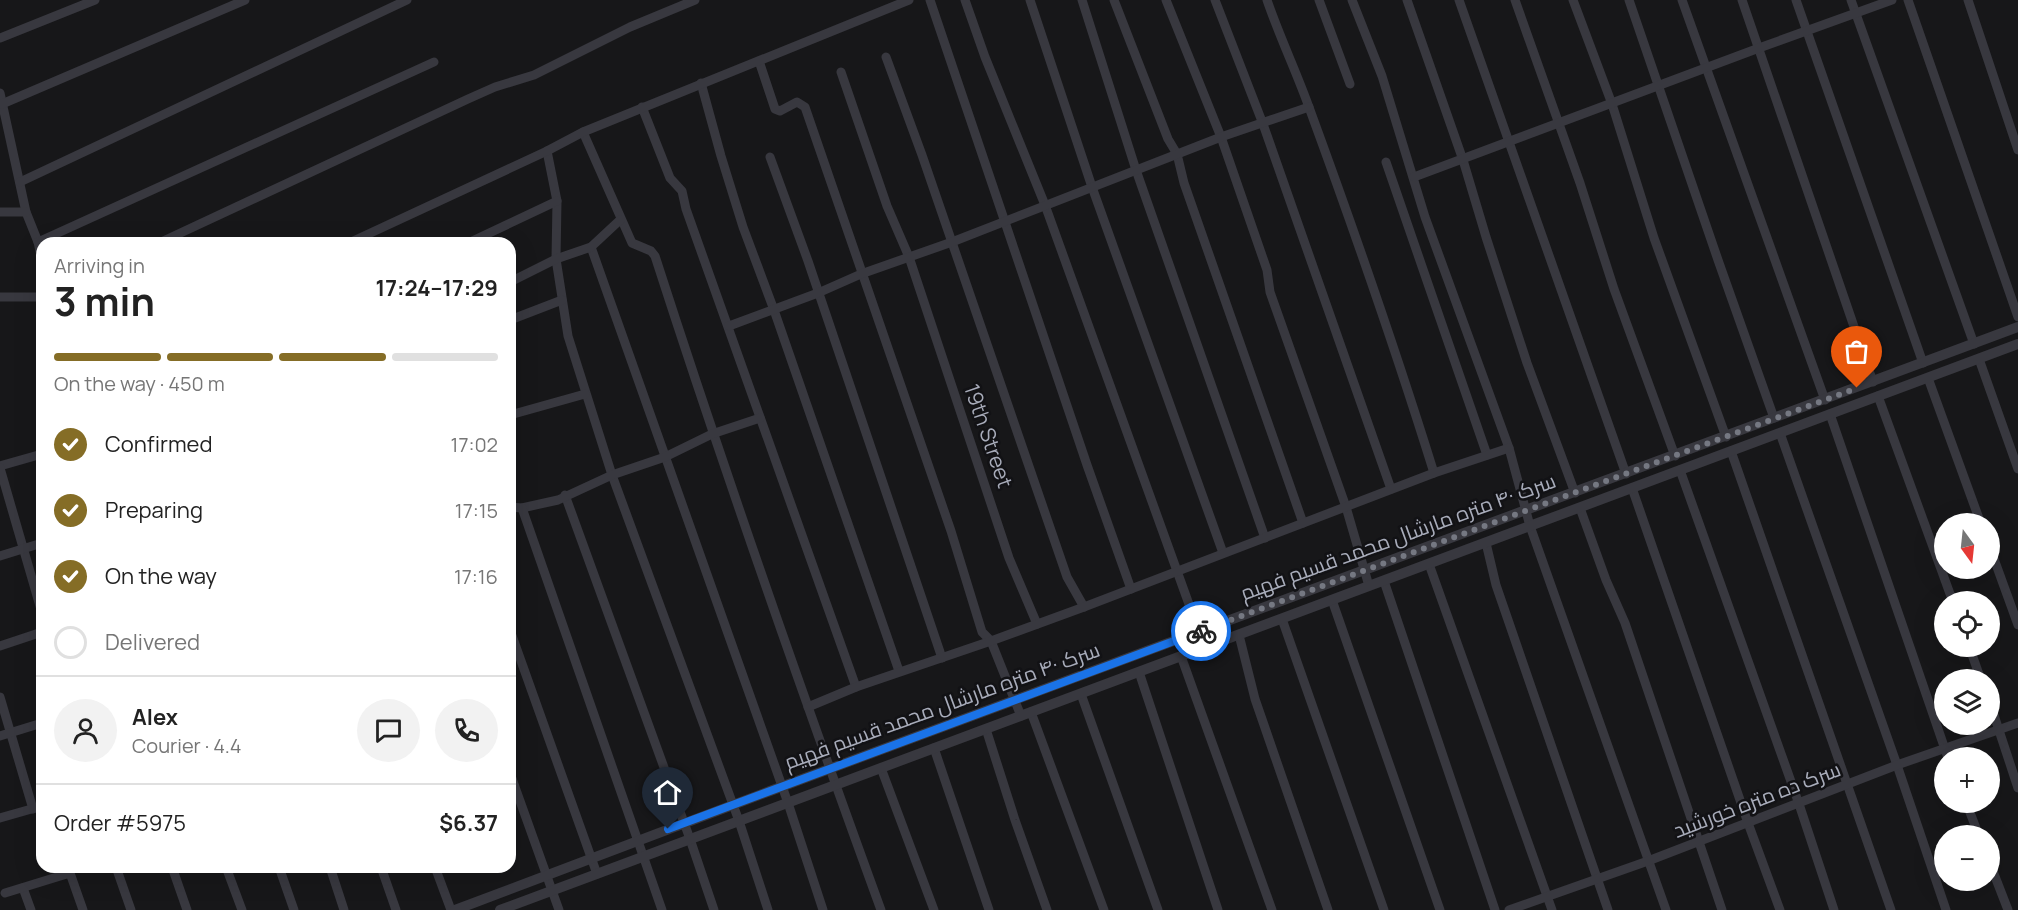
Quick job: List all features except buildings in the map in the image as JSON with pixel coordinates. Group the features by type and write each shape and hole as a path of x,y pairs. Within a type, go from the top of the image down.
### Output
{"street":[{"path":"0,38 94,0"},
{"path":"2,104 245,0"},
{"path":"20,182 407,0"},
{"path":"172,237 468,99 495,87 534,75 630,27 695,0"},
{"path":"362,237 583,132 909,0"},
{"path":"930,0 1131,589"},
{"path":"965,0 985,57 1045,205 1199,632"},
{"path":"1030,0 1092,187 1223,554"},
{"path":"1082,0 1136,171 1265,538"},
{"path":"1114,0 1168,139 1177,154 1184,183 1303,524"},
{"path":"1166,0 1221,137 1267,270 1270,292 1346,507 1370,586"},
{"path":"1215,0 1263,124 1391,489"},
{"path":"1267,0 1279,36 1309,107 1398,361 1434,473"},
{"path":"1319,0 1350,84"},
{"path":"1352,0 1382,76 1425,217 1509,448 1530,526 1666,910"},
{"path":"1407,0 1463,160 1527,363 1575,493"},
{"path":"1459,0 1626,474"},
{"path":"1515,0 1614,289 1675,456"},
{"path":"1573,0 1612,104 1654,238 1726,436"},
{"path":"1629,0 1774,418"},
{"path":"1682,0 1825,400"},
{"path":"1742,0 1873,382"},
{"path":"1796,0 1923,363"},
{"path":"1851,0 1974,344"},
{"path":"1414,177 1892,0"},
{"path":"1908,0 2018,317"},
{"path":"1968,0 2018,150"},
{"path":"886,57 1067,576 1084,607"},
{"path":"759,61 775,109 780,111 797,102 805,107 951,531 982,632 991,642 1014,700 1026,714 1104,910"},
{"path":"49,237 434,62"},
{"name":"19th Street","path":"841,72 887,206 909,257 1009,558 1037,624"},
{"path":"701,83 743,227 899,671"},
{"path":"0,93 4,129 20,182 26,212 36,237"},
{"path":"642,107 670,178 682,191 686,209 856,687"},
{"path":"729,326 818,293 861,273 952,242 1221,137 1309,107"},
{"path":"583,132 632,243 651,251 655,256 712,434 881,910"},
{"path":"547,151 557,201 556,259 568,336 612,475 733,804 768,910"},
{"path":"770,157 942,658"},
{"path":"1386,162 1487,455"},
{"path":"481,237 557,201"},
{"path":"0,212 26,212"},
{"path":"516,279 556,259 591,247 620,220"},
{"path":"591,247 788,803 823,910"},
{"path":"0,297 36,297"},
{"path":"516,318 561,300"},
{"name":"سرک ۴۰ متره مارشال محمد قسیم فهیم","path":"453,910 829,768 2018,327"},
{"name":"سرک ۴۰ متره مارشال محمد قسیم فهیم","path":"504,909 2018,344"},
{"path":"1979,359 2018,469"},
{"path":"1928,378 1977,513"},
{"path":"516,413 585,394"},
{"path":"1878,396 1949,591"},
{"path":"1830,414 1945,747"},
{"path":"516,508 558,500 612,475 665,457 712,434 760,418"},
{"path":"1780,433 1946,910"},
{"path":"808,707 899,671 991,642 1434,473 1509,448"},
{"path":"1731,451 1846,785 1892,910"},
{"path":"36,456 0,467 36,590"},
{"path":"1680,470 1799,804 1834,910"},
{"path":"1632,488 1780,910"},
{"path":"565,495 714,910"},
{"path":"522,508 662,910"},
{"path":"1580,508 1606,580 1625,622 1722,910"},
{"path":"1486,543 1496,585 1608,910"},
{"path":"0,556 36,545"},
{"path":"1429,564 1552,910"},
{"path":"2000,575 2018,625"},
{"path":"1384,581 1495,910"},
{"path":"1332,600 1440,910"},
{"path":"1282,619 1384,910"},
{"path":"0,646 36,634"},
{"path":"1239,635 1255,699 1328,910"},
{"path":"516,647 597,874"},
{"path":"1180,656 1272,910"},
{"path":"1139,672 1218,910"},
{"path":"1081,694 1158,910"},
{"path":"0,697 10,733 36,802"},
{"name":"سرک ده متره خورشید","path":"2000,729 2018,723"},
{"path":"0,736 36,725"},
{"path":"986,729 1047,910"},
{"path":"2000,729 2018,788"},
{"name":"سرک ده متره خورشید","path":"1960,747 1987,735"},
{"path":"934,748 989,910"},
{"name":"سرک ده متره خورشید","path":"1509,910 1648,861 1897,765 1934,756"},
{"path":"881,768 934,910"},
{"path":"516,790 559,910"},
{"path":"0,818 36,808"},
{"path":"5,893 70,873 83,910"},
{"path":"118,873 131,910"},
{"path":"174,873 187,910"},
{"path":"228,873 242,910"},
{"path":"281,873 294,910"},
{"path":"332,873 344,910"},
{"path":"383,873 396,910"},
{"path":"438,873 453,910"},
{"path":"23,888 31,910"},
{"path":"2000,889 2008,910"}],"way so far":[{"path":"1201,631 1857,388"}],"route":[{"path":"668,829 1201,631"}]}
